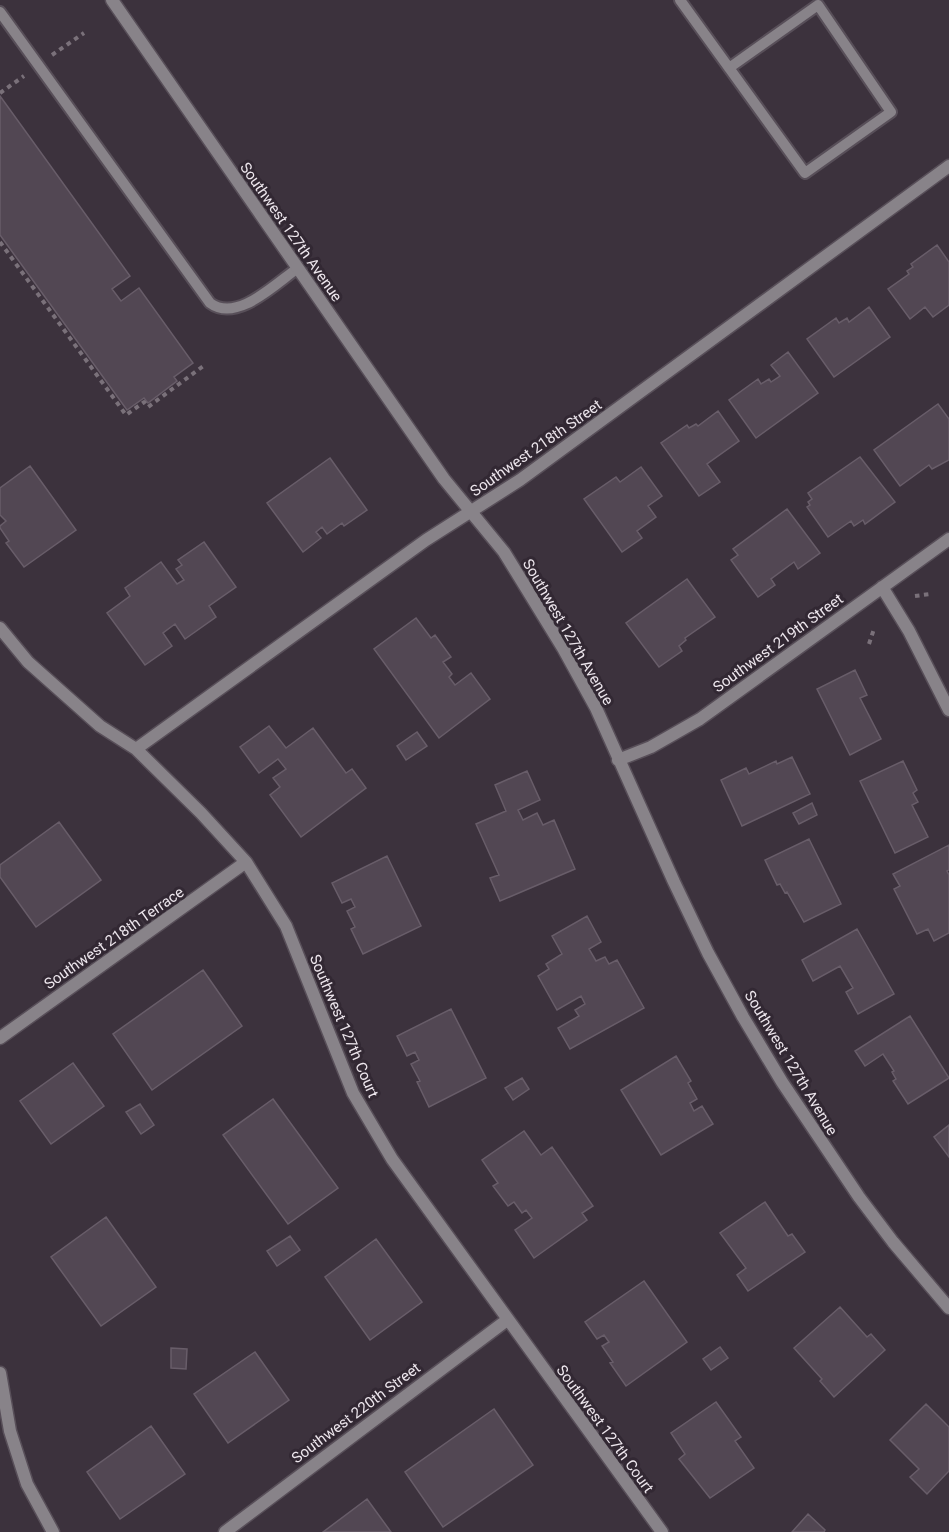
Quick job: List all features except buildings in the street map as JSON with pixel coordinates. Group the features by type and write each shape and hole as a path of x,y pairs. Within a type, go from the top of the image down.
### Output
{"street":[{"name":"Southwest 127th Avenue","path":"112,0 444,479 504,552 534,599 596,708 708,953 743,1017 782,1082 859,1197 893,1242 949,1308"},
{"name":"Southwest 218th Street","path":"136,749 426,540 529,473 949,166"},
{"name":"Southwest 219th Street","path":"618,760 651,747 700,719 949,539"},
{"path":"882,587 909,631 949,710"},
{"name":"Southwest 127th Court","path":"0,628 28,662 100,726 136,749 201,813 246,862 286,926 353,1093 392,1159 662,1532"},
{"name":"Southwest 218th Terrace","path":"0,1038 246,862"},
{"name":"Southwest 220th Street","path":"225,1532 507,1320"},
{"path":"0,1373 10,1431 27,1484 53,1532"}],"lane":[{"path":"680,0 729,68 805,173 891,112 818,5 729,68"},
{"path":"0,12 210,303 219,309 239,308 298,268"}],"path":[{"path":"50,57 84,33"},
{"path":"0,93 27,74"},
{"path":"0,242 126,415 144,402 148,407 206,364"},
{"path":"915,596 930,594"},
{"path":"869,644 874,629"}]}
